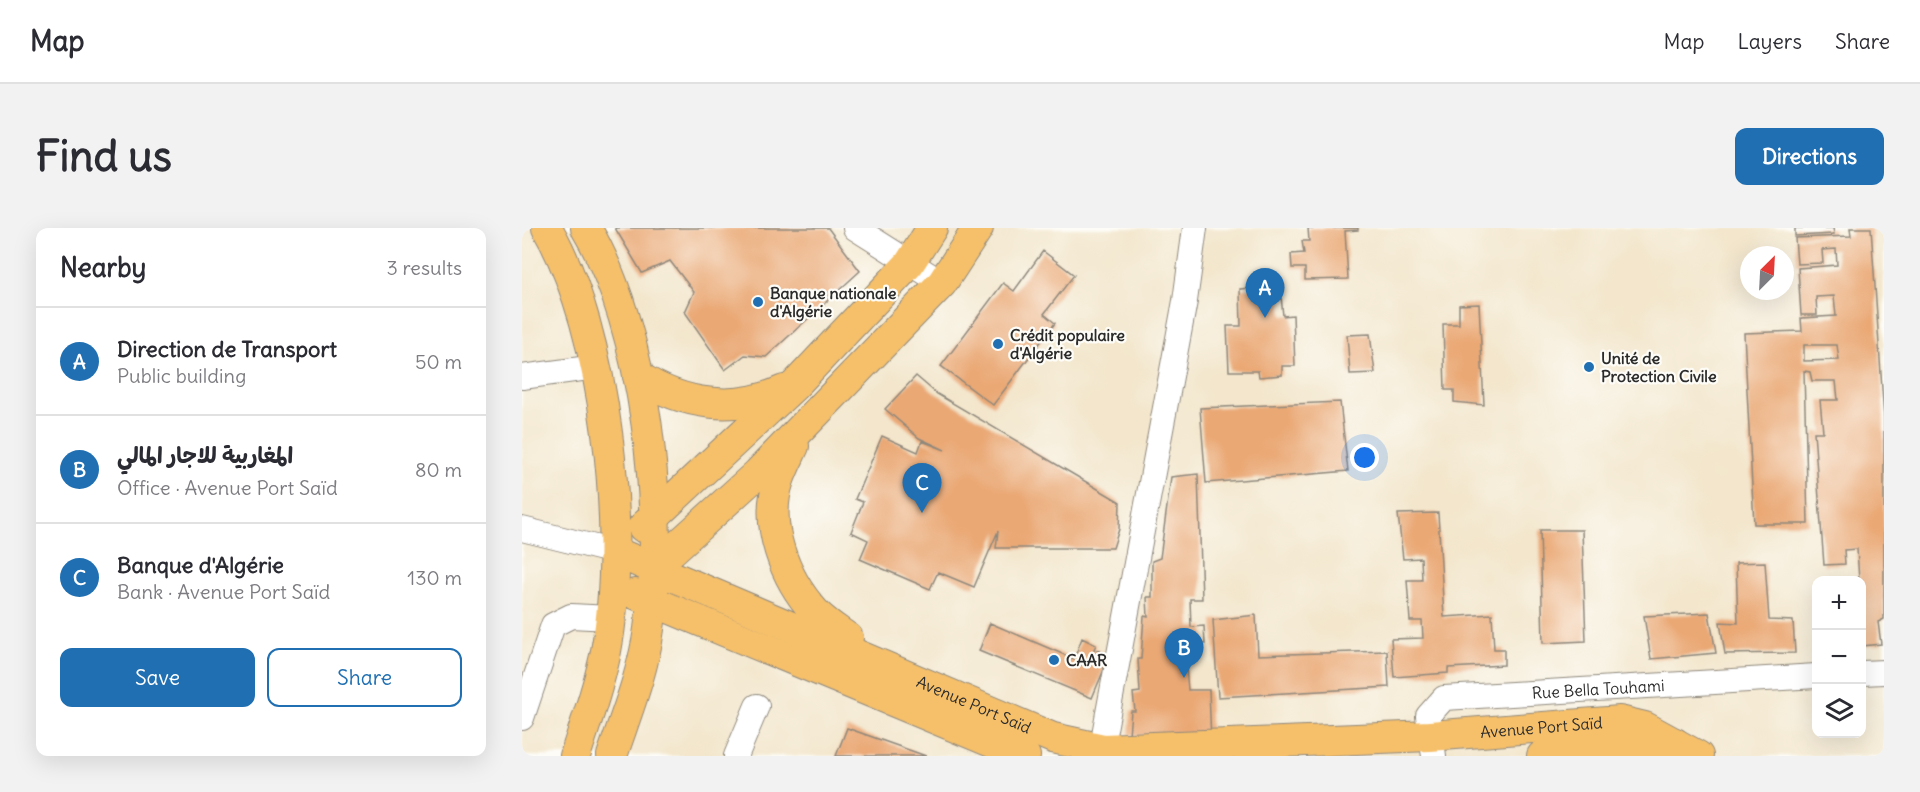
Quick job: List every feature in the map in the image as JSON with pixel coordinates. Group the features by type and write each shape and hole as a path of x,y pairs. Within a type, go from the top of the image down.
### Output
{"main road":[{"path":"547,228 574,291 596,367 609,454 615,552 610,618 597,687 575,756"},
{"path":"586,228 612,284 638,376 645,416 653,517 652,601 642,663 612,756"},
{"path":"615,552 795,385 909,264 932,228"},
{"path":"654,567 758,473 942,283 978,228"},
{"path":"638,376 677,397 717,404 749,402 795,385"},
{"path":"802,429 778,482 773,524 782,558 795,585 816,613 881,664"},
{"name":"Avenue Port Saïd","path":"615,552 1053,738 1101,753 1432,746 1620,721 1645,727 1687,750"},
{"name":"Avenue Port Saïd","path":"613,586 1026,756"},
{"name":"Avenue Port Saïd","path":"1554,756 1687,750"}],"street":[{"path":"855,228 942,283"},
{"path":"1101,753 1185,301 1194,228"},
{"path":"522,378 596,367"},
{"path":"522,529 615,552"},
{"path":"522,718 553,625 570,616 610,618"},
{"path":"1866,673 1884,672"},
{"name":"Rue Bella Touhami","path":"1432,746 1428,716 1444,698 1812,676"},
{"path":"736,756 757,706"}],"building":[{"name":"Banque nationale d'Algérie","path":"615,228 828,228 860,271 766,357 745,355 725,370 685,312 694,292 670,261 642,273"},
{"path":"1308,228 1358,228 1358,230 1345,231 1348,279 1305,280 1305,268 1292,268 1291,254 1304,253 1302,241 1309,241"},
{"path":"1795,228 1833,228 1834,234 1795,236"},
{"path":"1850,228 1871,228 1884,418 1884,619 1878,622 1881,644 1866,646 1866,576 1859,576 1857,549 1844,550 1845,564 1824,565 1814,432 1823,432 1820,400 1838,400 1836,381 1812,381 1810,372 1804,371 1808,524 1754,524 1744,333 1802,331 1801,318 1836,316 1834,296 1816,297 1817,315 1801,315 1798,268 1837,265 1836,249 1822,250 1823,263 1797,264 1795,238 1851,236","holes":["1804,345 1837,345 1839,360 1804,361"]},
{"name":"Crédit populaire d'Algérie","path":"1043,251 1074,275 1044,314 1055,323 993,405 941,366 1003,283 1014,291"},
{"path":"1280,286 1283,316 1293,315 1295,366 1282,366 1282,375 1259,377 1258,371 1229,371 1227,326 1241,326 1240,289"},
{"path":"1479,304 1484,405 1454,402 1454,390 1445,390 1443,324 1459,324 1459,305"},
{"path":"1370,334 1375,373 1350,374 1347,335"},
{"path":"916,376 937,394 1120,502 1119,529 1113,548 996,548 998,531 974,587 938,572 930,589 860,559 868,540 851,532 863,502 855,499 882,436 918,452 922,441 945,450 919,438 885,409"},
{"path":"1340,402 1348,471 1206,483 1200,408"},
{"path":"1198,474 1202,599 1190,599 1191,627 1204,626 1205,644 1184,646 1188,690 1209,690 1211,742 1129,735 1131,711 1135,711 1133,693 1140,692 1138,659 1141,659 1144,616 1148,617 1147,597 1152,597 1152,561 1160,558 1171,477"},
{"path":"1438,513 1444,617 1492,614 1494,649 1504,649 1504,665 1448,668 1448,673 1394,677 1391,639 1423,638 1422,621 1410,621 1407,580 1422,580 1421,558 1403,559 1398,514"},
{"path":"1540,530 1582,530 1586,641 1543,643"},
{"path":"1765,562 1769,620 1793,621 1795,653 1725,654 1720,622 1738,623 1736,563"},
{"path":"1709,613 1716,653 1651,659 1644,616"},
{"path":"1256,615 1258,655 1387,651 1389,687 1218,697 1213,620"},
{"name":"CAAR","path":"990,623 1074,659 1082,638 1096,645 1094,649 1110,655 1092,698 979,651"},
{"path":"847,728 926,756 836,756"}],"place":[{"name":"Banque nationale d'Algérie","path":"758,302"},
{"name":"Direction de Transport","path":"1265,318"},
{"name":"Crédit populaire d'Algérie","path":"998,344"},
{"name":"Unité de Protection Civile","path":"1589,367"},
{"name":"Banque d'Algérie","path":"922,513"},
{"name":"CAAR","path":"1054,660"},
{"name":"المغاربية للاجار المالي","path":"1184,678"}]}
